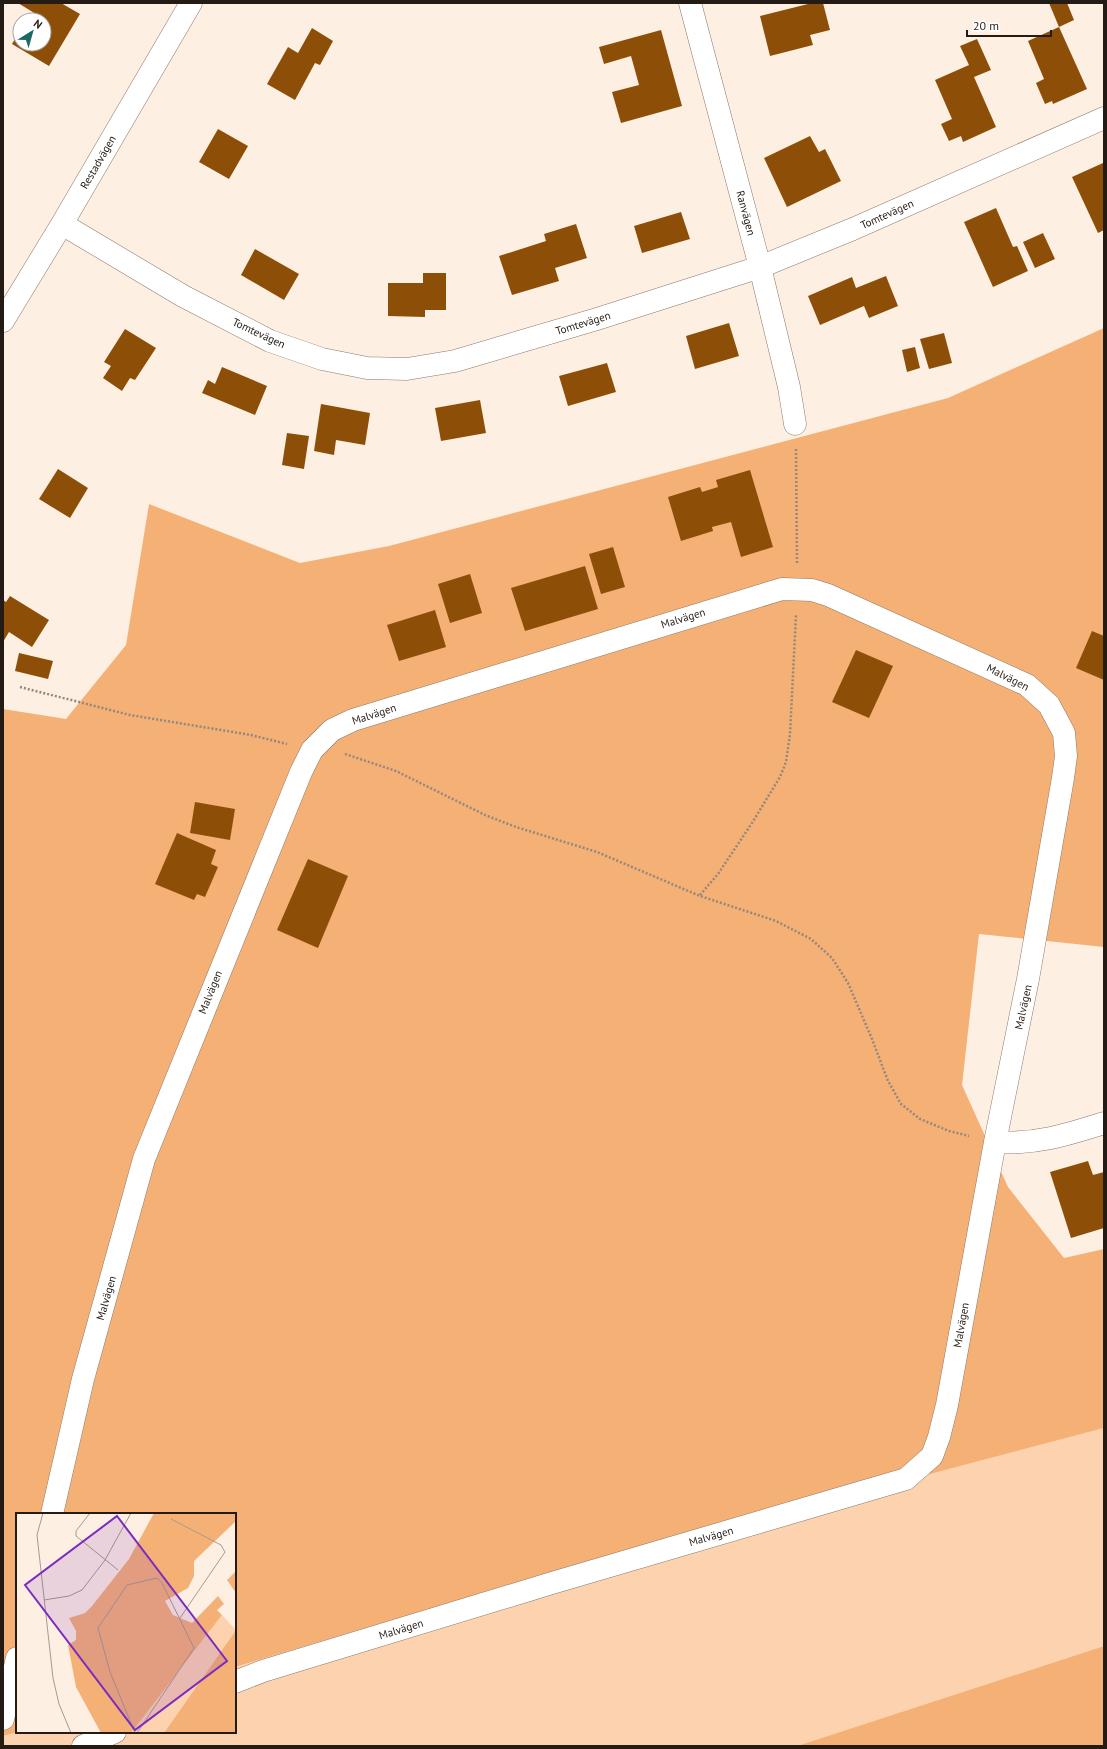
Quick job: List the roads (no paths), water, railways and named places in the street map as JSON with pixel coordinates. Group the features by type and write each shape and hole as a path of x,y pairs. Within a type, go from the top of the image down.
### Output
{"street":[{"name":"Restadvägen","path":"3,321 62,224 191,3"},
{"name":"Ranvägen","path":"690,3 760,267 789,387 796,424"},
{"name":"Tomtevägen","path":"62,224 183,296 270,341 322,359 367,368 407,369 455,361 597,319 760,267 853,229 1104,118"},
{"name":"Malvägen","path":"52,1513 83,1379 144,1160 207,1000 301,772 312,750 332,730 353,720 770,592 782,589 798,588 812,590 828,595 1027,685 1049,705 1064,733 1066,756 1063,778 1028,979 995,1142 947,1405 939,1437 932,1456 906,1479 552,1583 263,1671 236,1682"},
{"path":"995,1142 1018,1144 1060,1137 1104,1123"},
{"path":"3,1720 16,1662"},
{"path":"83,1746 113,1733"}]}
